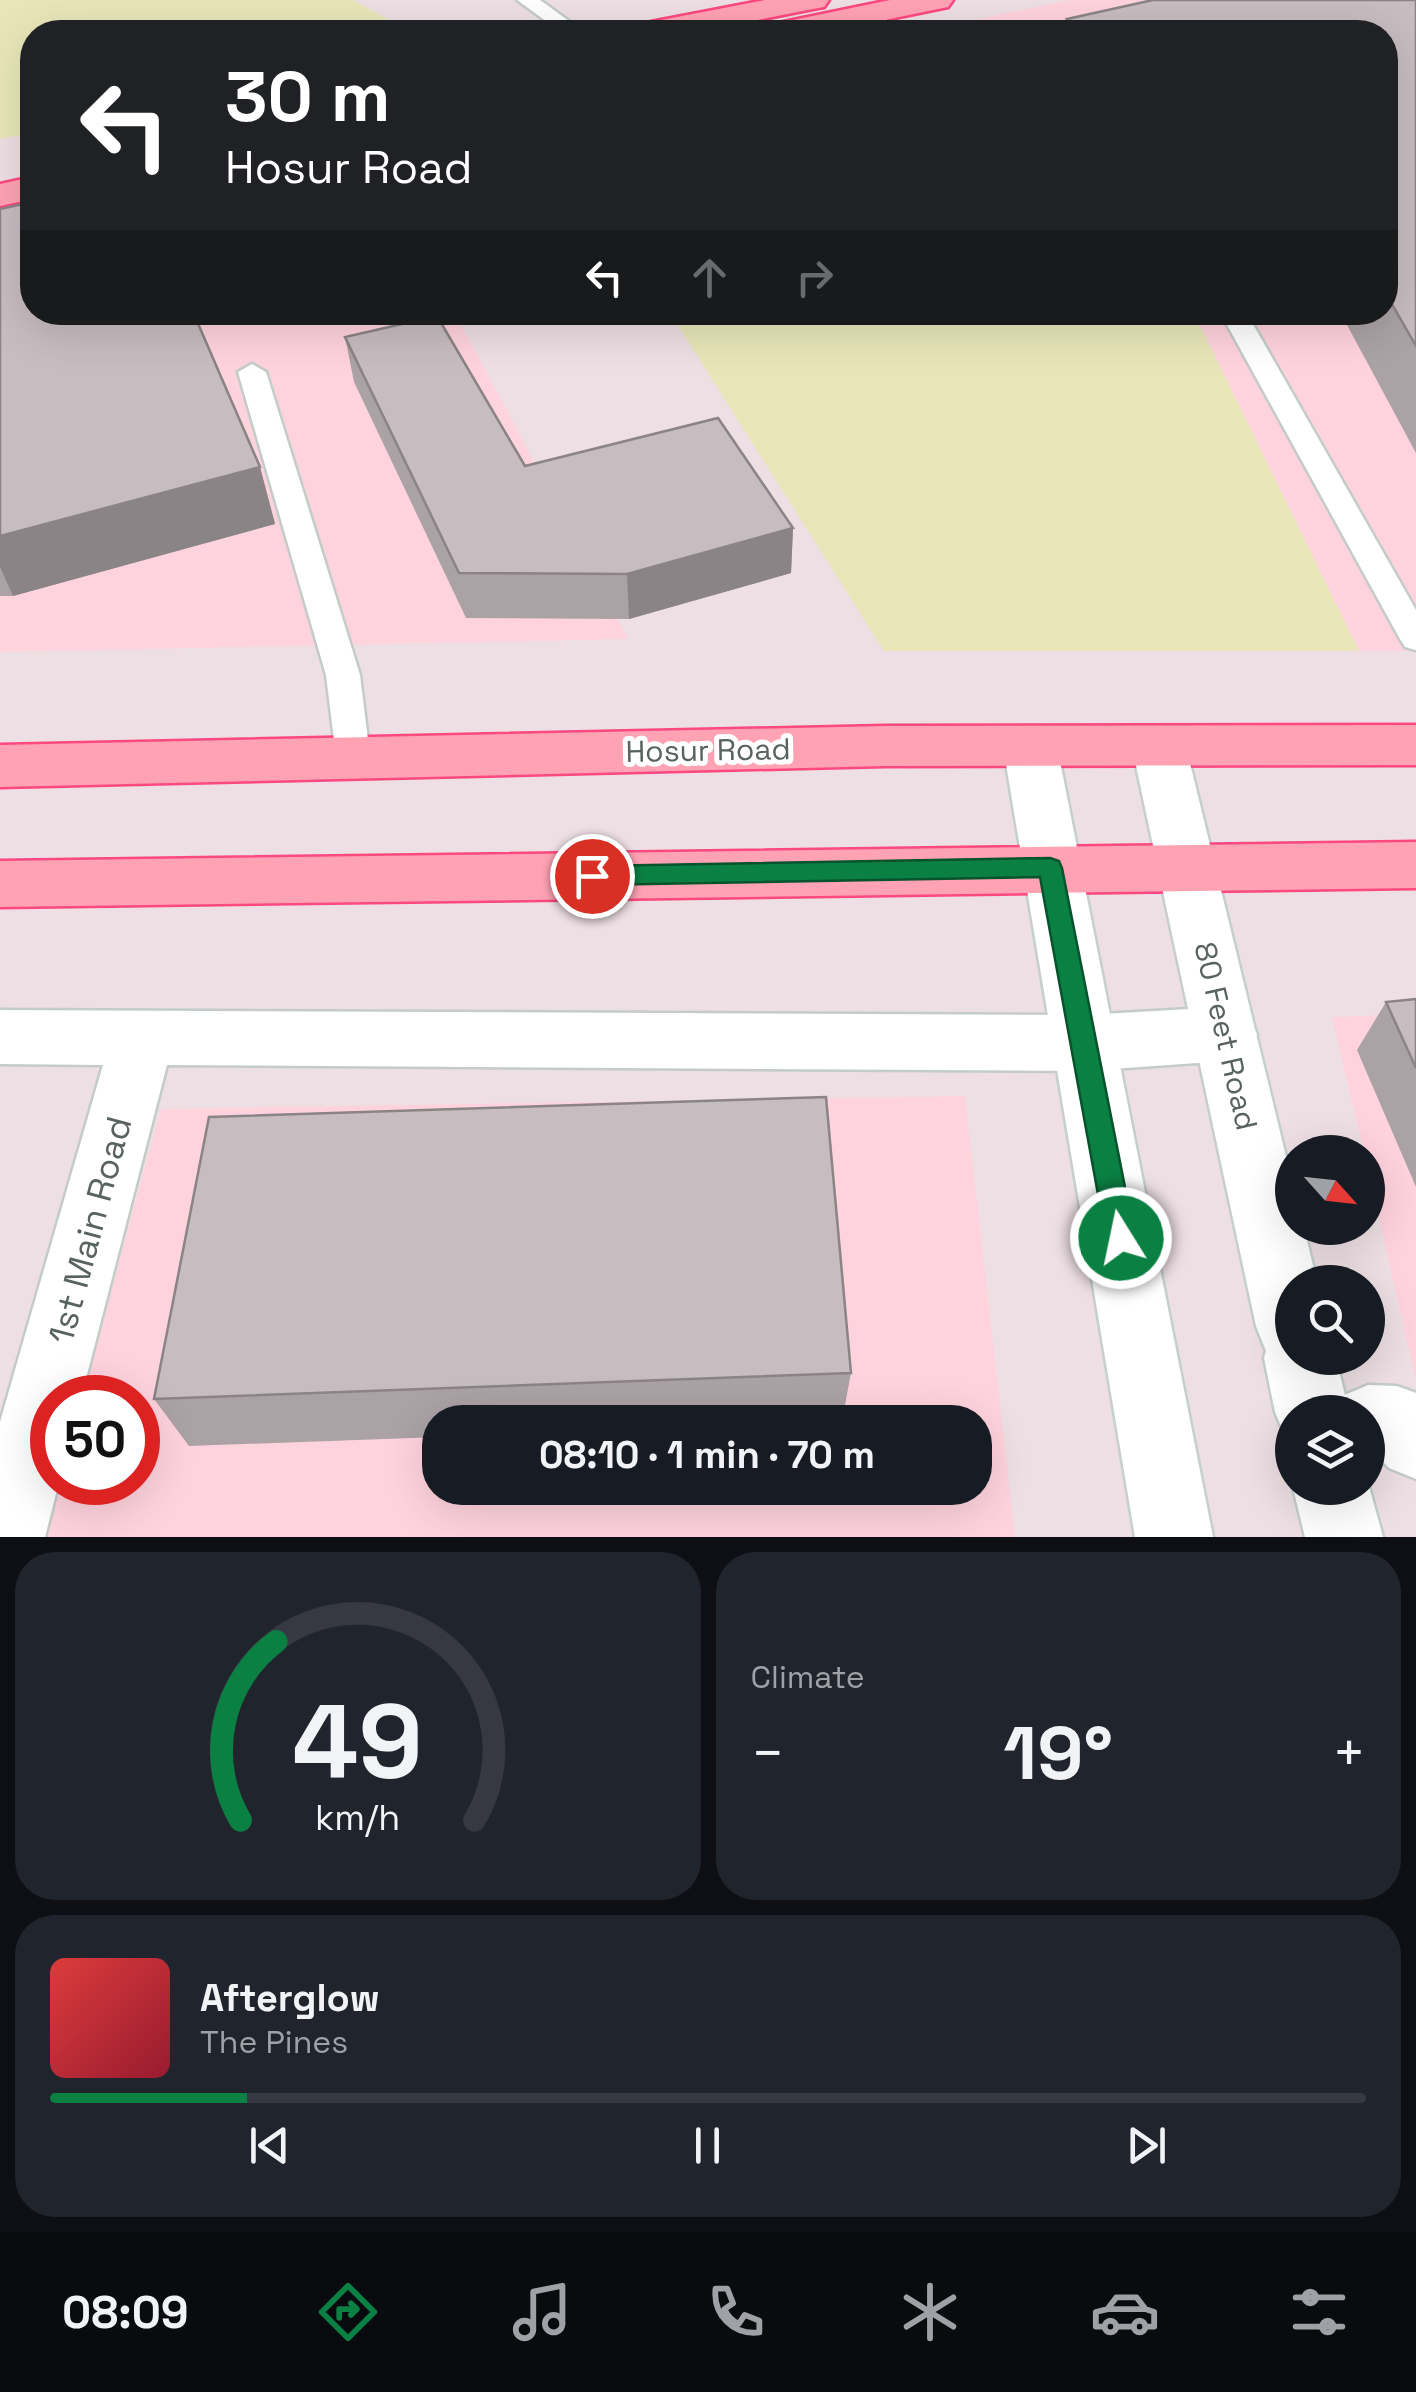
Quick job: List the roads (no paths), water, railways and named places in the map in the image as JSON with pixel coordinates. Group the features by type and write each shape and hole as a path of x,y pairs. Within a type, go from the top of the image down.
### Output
{"main road":[{"path":"782,20 812,0"},
{"path":"794,20 867,15 937,0"},
{"name":"Hosur Road","path":"0,766 354,756 1416,745"},
{"path":"0,884 1416,864"}],"street":[{"path":"1030,746 1174,1537"},
{"name":"80 Feet Road","path":"1159,746 1278,1265"},
{"path":"0,1037 1084,1043 1226,1034"},
{"name":"1st Main Road","path":"6,1537 142,1038"},
{"path":"1385,1423 1396,1423 1416,1440"},
{"path":"1336,1505 1344,1537"}],"lane":[{"path":"526,0 556,20"},
{"path":"867,15 875,20"},
{"path":"1240,325 1416,639"},
{"path":"252,372 343,675 354,756"}]}
